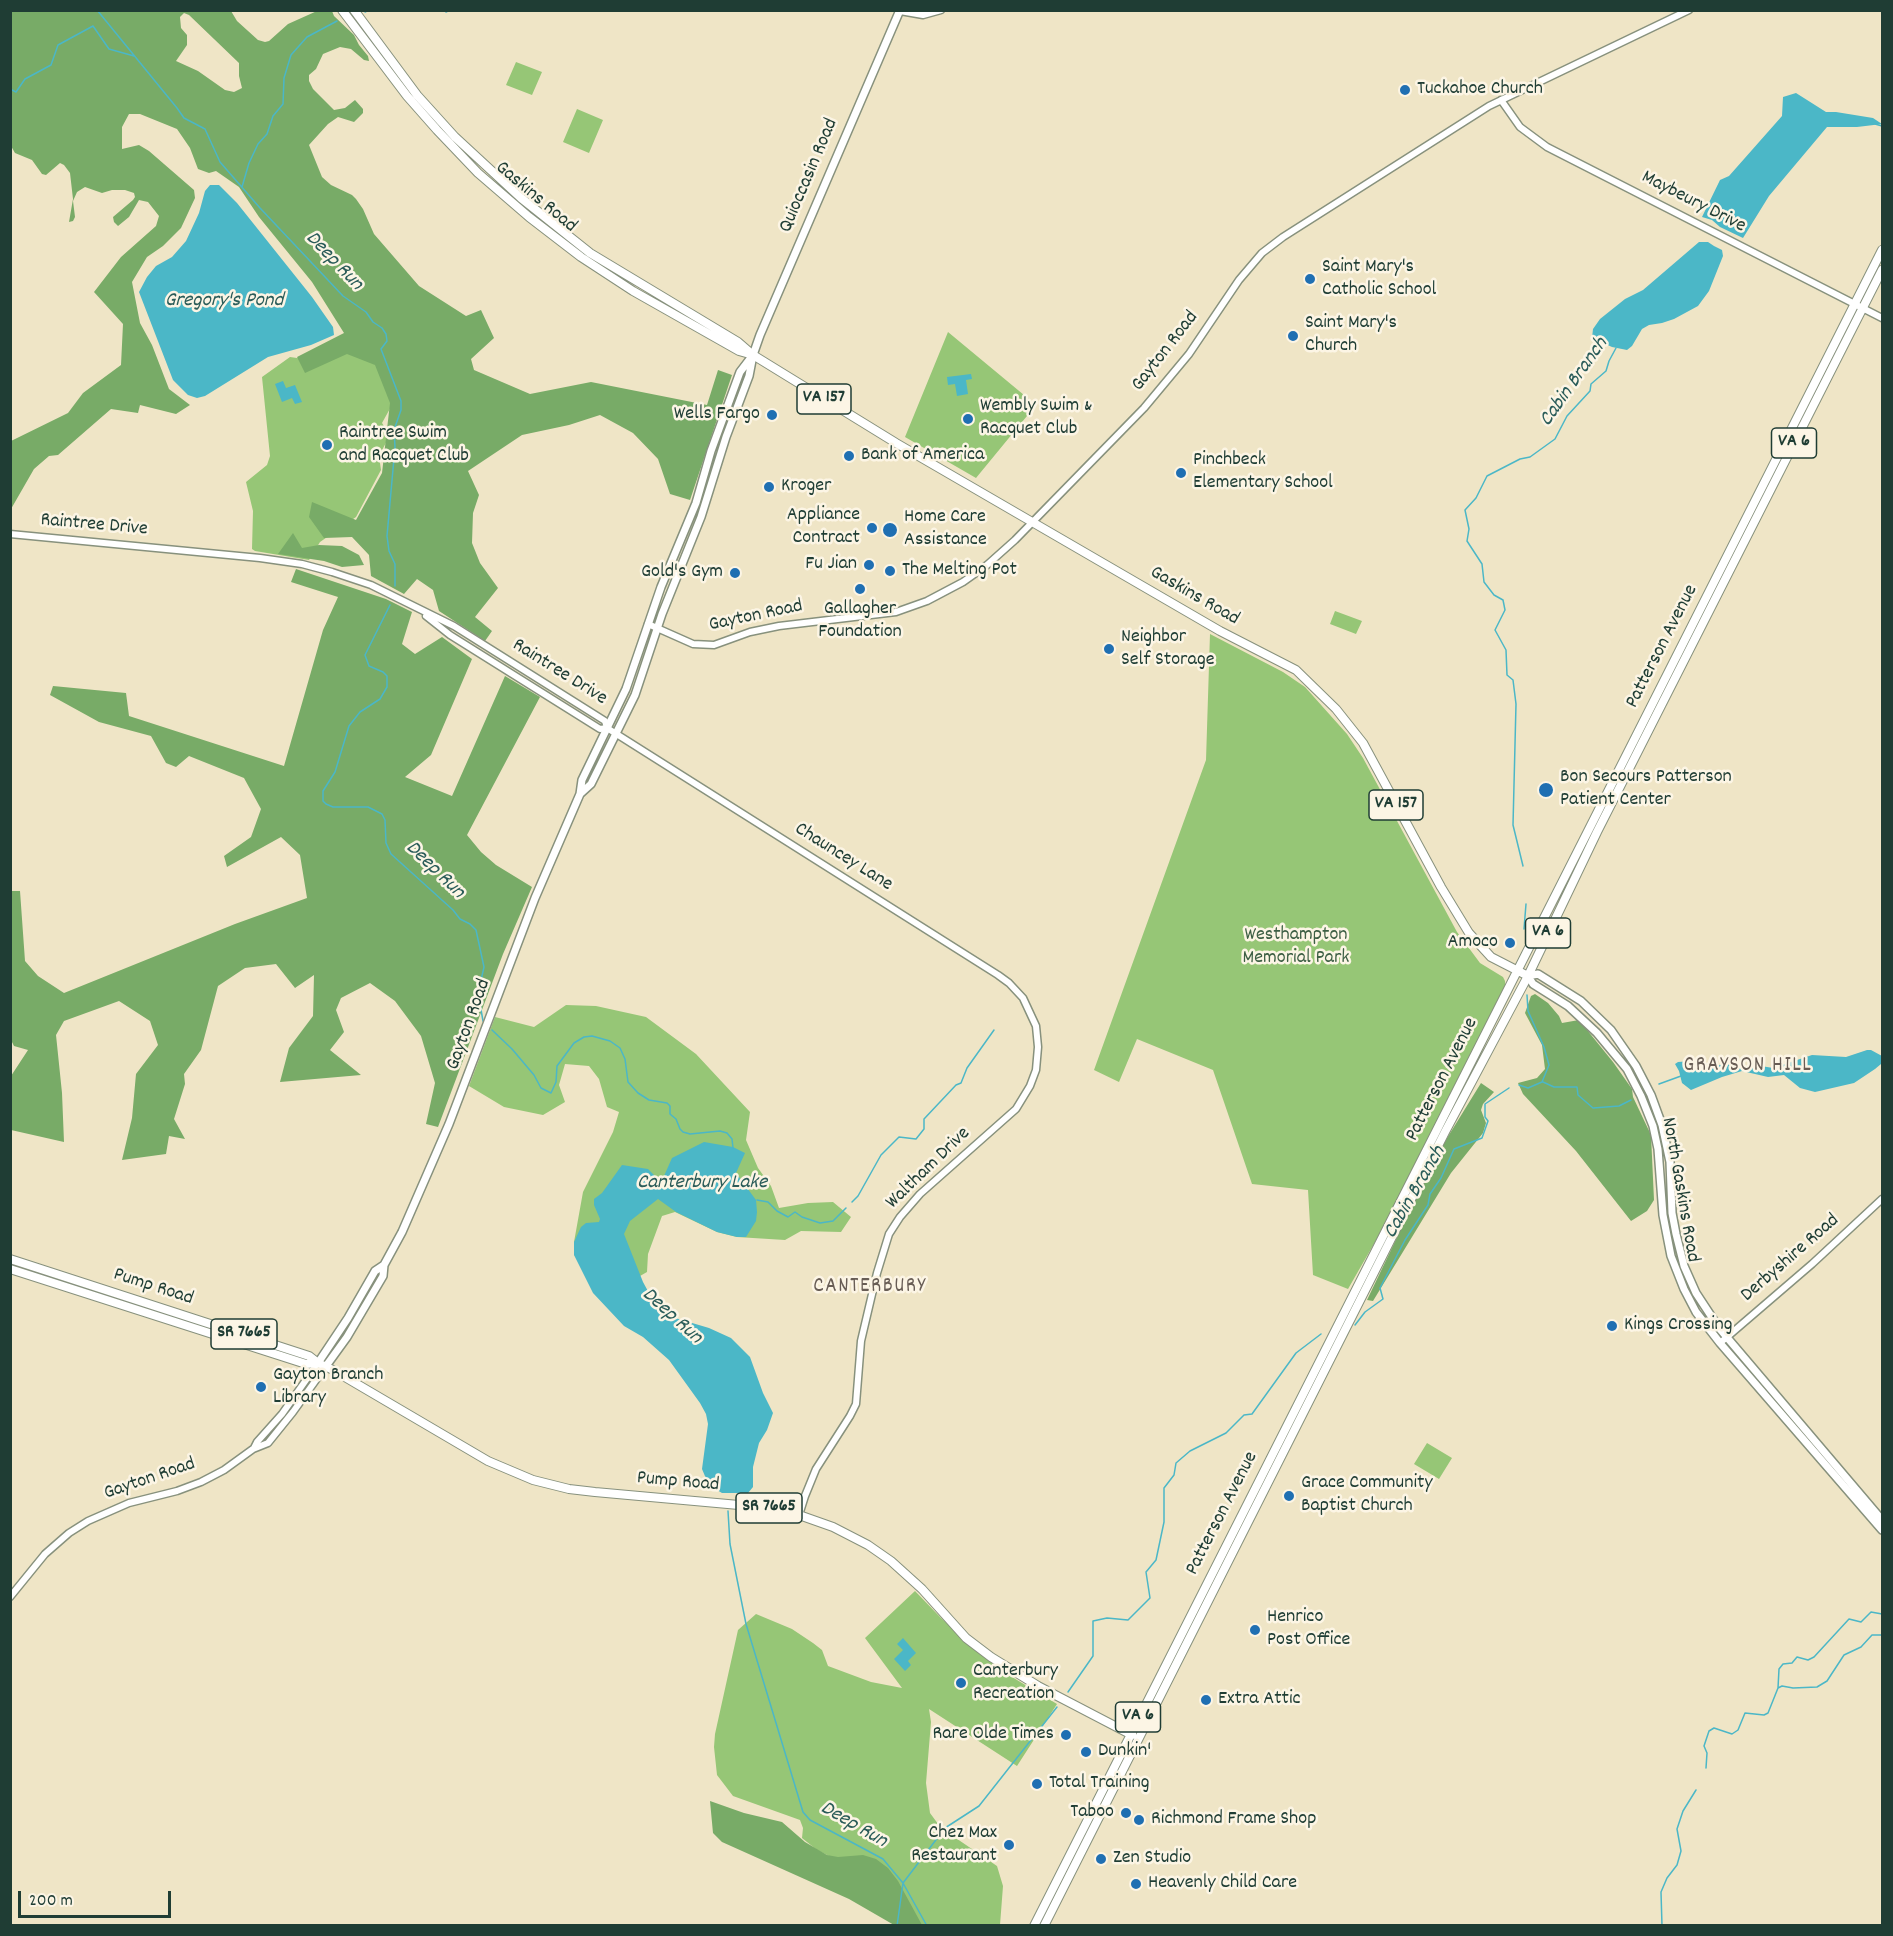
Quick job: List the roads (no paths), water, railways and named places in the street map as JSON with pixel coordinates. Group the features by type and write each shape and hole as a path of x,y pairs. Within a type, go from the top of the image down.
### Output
{"main road":[{"name":"Gaskins Road","path":"342,10 406,96 436,130 478,173 529,217 581,257 633,291 739,351 753,355"},
{"name":"Gaskins Road","path":"354,10 436,118 521,198 590,253 738,342 753,355 896,442 1220,631 1287,665 1310,682 1336,709 1363,743 1468,933 1491,957 1517,971"},
{"name":"Quioccasin Road","path":"657,628 701,517 726,437 749,376 753,355 800,240 900,11"},
{"name":"Patterson Avenue","path":"1034,1926 1129,1734 1882,250"},
{"name":"Patterson Avenue","path":"1044,1926 1445,1132 1528,976 1597,832 1882,270"},
{"name":"Quioccasin Road","path":"648,624 696,503 711,452 740,372 753,355"},
{"name":"Gayton Road","path":"322,1365 375,1271 384,1265 402,1232 449,1124 535,898 580,794 584,774 626,689 648,624"},
{"name":"Gayton Road","path":"580,794 591,784 616,734 634,695 657,628"},
{"name":"North Gaskins Road","path":"1517,971 1528,976 1533,984 1568,1006 1590,1026 1615,1053 1632,1078 1649,1114 1656,1139 1661,1171 1663,1215 1674,1267 1693,1306 1720,1343 1882,1530"},
{"name":"North Gaskins Road","path":"1528,976 1538,974 1570,992 1590,1008 1617,1038 1642,1076 1657,1110 1666,1142 1671,1174 1672,1213 1681,1254 1696,1293 1709,1315 1882,1520"},
{"name":"Pump Road","path":"10,1259 309,1356 488,1461 533,1479 569,1489 772,1509 799,1515 846,1533 878,1551 908,1575 966,1638 991,1657 1038,1686 1138,1738"},
{"name":"Pump Road","path":"10,1269 306,1364 322,1365"}],"street":[{"path":"900,11 923,15 941,10"},
{"name":"Gayton Road","path":"648,624 693,644 714,645 750,632 779,626 896,612 927,601 963,582 994,560 1144,408 1177,370 1239,280 1262,253 1283,237 1501,100 1689,10"},
{"name":"Maybeury Drive","path":"1501,100 1521,127 1546,147 1882,318"},
{"name":"Raintree Drive","path":"10,534 286,561 356,579 465,632 605,721 607,728 616,734"},
{"name":"Chauncey Lane","path":"616,734 999,975 1023,998 1036,1026"},
{"name":"Waltham Drive","path":"799,1515 816,1469 856,1404 865,1321 889,1234 920,1194 1010,1115 1022,1100 1036,1070 1038,1047 1036,1026"},
{"name":"Derbyshire Road","path":"1720,1343 1812,1264 1882,1199"},
{"name":"Gayton Road","path":"10,1597 45,1554 69,1533 88,1521 129,1503 177,1491 201,1482 224,1470 254,1449 257,1442 322,1365"}],"water":[{"path":"1796,93 1826,112 1873,118 1882,124 1827,127 1769,196 1743,238 1720,227 1712,220 1702,217 1720,180 1729,176 1782,116 1783,97"},
{"name":"Gregory's Pond","path":"210,185 219,185 237,203 312,297 333,327 334,335 311,345 268,357 205,396 197,398 188,395 173,380 139,292 156,266 172,257 186,241 199,213 205,191"},
{"path":"1699,242 1708,242 1722,250 1723,256 1709,291 1698,306 1674,319 1642,329 1627,350 1612,347 1592,338 1593,329 1600,319 1625,299 1643,290"},
{"path":"971,374 972,379 966,380 968,394 957,396 955,384 948,385 947,377"},
{"path":"283,381 286,388 295,385 302,402 295,404 292,398 282,402 275,384"},
{"path":"1867,1050 1882,1056 1881,1064 1875,1069 1854,1083 1815,1092 1800,1088 1784,1075 1768,1077 1742,1071 1691,1090 1682,1083 1675,1064 1691,1061 1718,1065 1739,1064 1756,1069 1761,1066 1773,1068 1812,1055 1846,1057"},
{"name":"Canterbury Lake","path":"704,1142 733,1147 745,1153 736,1173 756,1200 757,1212 756,1221 746,1237 717,1232 676,1212 658,1199 630,1221 624,1234 643,1282 656,1306 672,1317 709,1328 731,1338 750,1357 773,1413 759,1443 753,1467 753,1487 748,1493 722,1493 707,1481 702,1469 708,1424 700,1403 669,1360 643,1337 624,1326 593,1293 574,1255 574,1242 581,1227 586,1223 599,1222 594,1199 602,1193 622,1165 648,1169 661,1178 672,1158"},
{"path":"903,1638 916,1653 908,1661 911,1665 905,1671 894,1659 903,1650 897,1644"}],"waterway":[{"name":"Deep Run","path":"97,10 184,118 205,129 220,162 260,208 343,296 366,312 386,334 387,341 381,349 401,401 401,410 394,430 395,447 387,536 389,551 395,564 395,586"},
{"path":"365,12 369,10"},
{"path":"444,10 446,12 450,10"},
{"path":"242,187 249,163 258,144 267,134 273,116 283,104 284,78 291,55 307,37 337,21"},
{"path":"10,89 16,92 25,79 51,65 58,45 93,26 109,49 134,56"},
{"name":"Cabin Branch","path":"1875,124 1882,126"},
{"name":"Cabin Branch","path":"1523,866 1513,825 1516,704 1513,680 1507,675 1506,650 1495,630 1505,610 1503,600 1494,595 1484,582 1482,564 1467,541 1469,529 1465,510 1476,498 1487,476 1520,459 1530,457 1555,439 1567,416 1590,391 1591,384 1606,371 1616,348"},
{"name":"Deep Run","path":"390,605 365,655 369,666 387,676 387,687 380,699 360,712 349,726 335,772 323,791 323,801 333,807 368,807 382,814 385,820 386,843 391,854 460,919 476,930 484,967 479,989 483,1021"},
{"name":"Cabin Branch","path":"1524,929 1526,904"},
{"name":"Cabin Branch","path":"1519,1085 1528,1088 1542,1082 1549,1065 1544,1047 1528,1011 1527,995"},
{"name":"Deep Run","path":"492,1030 534,1075 541,1088 551,1093 556,1082 557,1066 574,1043 584,1037 592,1036 610,1041 620,1048 625,1059 628,1082 638,1093 649,1100 667,1103 670,1106 670,1114 676,1119 683,1132 690,1134 720,1131 727,1133 732,1139 733,1148"},
{"path":"852,1202 858,1196 881,1155 899,1137 916,1139 924,1129 924,1119 956,1085 961,1083 967,1068 994,1030"},
{"path":"1659,1084 1681,1076"},
{"path":"1543,1082 1554,1087 1577,1087 1578,1095 1593,1108 1619,1106 1631,1100"},
{"name":"Cabin Branch","path":"1355,1325 1365,1312 1383,1299 1380,1288 1405,1240 1428,1205 1430,1194 1441,1178 1454,1149 1482,1138 1488,1121 1485,1117 1485,1104 1509,1088"},
{"path":"757,1200 768,1202 788,1217 795,1212 820,1223 833,1221 846,1208"},
{"name":"Cabin Branch","path":"1068,1692 1093,1656 1093,1621 1107,1618 1128,1620 1150,1598 1146,1572 1156,1560 1164,1522 1164,1488 1174,1475 1176,1463 1190,1451 1226,1433 1244,1415 1252,1414 1296,1353 1321,1334"},
{"name":"Deep Run","path":"728,1511 730,1544 746,1624 803,1812 810,1820 883,1859 903,1883 897,1926"},
{"path":"1778,1688 1779,1669 1783,1664 1792,1663 1797,1657 1808,1660 1814,1657 1849,1619 1861,1622 1871,1612 1882,1614"},
{"path":"1706,1768 1707,1753 1704,1746 1709,1731 1714,1728 1732,1734 1738,1730 1745,1713 1764,1715 1768,1713 1778,1688 1782,1686 1817,1687 1827,1681 1844,1655 1861,1647 1872,1635 1882,1635"},
{"name":"Cabin Branch","path":"927,1926 903,1883 945,1828 979,1806 1057,1707"},
{"path":"1662,1926 1661,1892 1667,1878 1677,1865 1681,1851 1677,1829 1683,1811 1696,1790"}],"place":[{"name":"Tuckahoe Church","path":"1405,90"},
{"name":"Saint Mary's Catholic School","path":"1310,279"},
{"name":"Saint Mary's Church","path":"1293,336"},
{"name":"Wells Fargo","path":"772,415"},
{"name":"Wembly Swim & Racquet Club","path":"968,419"},
{"name":"Raintree Swim and Racquet Club","path":"327,445"},
{"name":"Bank of America","path":"849,456"},
{"name":"Pinchbeck Elementary School","path":"1181,473"},
{"name":"Kroger","path":"769,487"},
{"name":"Appliance Contract","path":"872,528"},
{"name":"Home Care Assistance","path":"890,530"},
{"name":"Fu Jian","path":"869,565"},
{"name":"The Melting Pot","path":"890,571"},
{"name":"Gold's Gym","path":"735,573"},
{"name":"Gallagher Foundation","path":"860,589"},
{"name":"Neighbor Self Storage","path":"1109,649"},
{"name":"Bon Secours Patterson Patient Center","path":"1546,790"},
{"name":"Amoco","path":"1510,943"},
{"name":"Kings Crossing","path":"1612,1326"},
{"name":"Gayton Branch Library","path":"261,1387"},
{"name":"Grace Community Baptist Church","path":"1289,1496"},
{"name":"Henrico Post Office","path":"1255,1630"},
{"name":"Canterbury Recreation","path":"961,1683"},
{"name":"Extra Attic","path":"1206,1700"},
{"name":"Rare Olde Times","path":"1066,1735"},
{"name":"Dunkin'","path":"1086,1752"},
{"name":"Total Training","path":"1037,1784"},
{"name":"Taboo","path":"1126,1813"},
{"name":"Richmond Frame Shop","path":"1139,1820"},
{"name":"Chez Max Restaurant","path":"1009,1845"},
{"name":"Zen Studio","path":"1101,1859"},
{"name":"Heavenly Child Care","path":"1136,1884"}],"district":[{"name":"GRAYSON HILL","path":"1748,1067"},
{"name":"CANTERBURY","path":"870,1288"}],"park label":[{"name":"Westhampton Memorial Park","path":"1296,948"}]}
